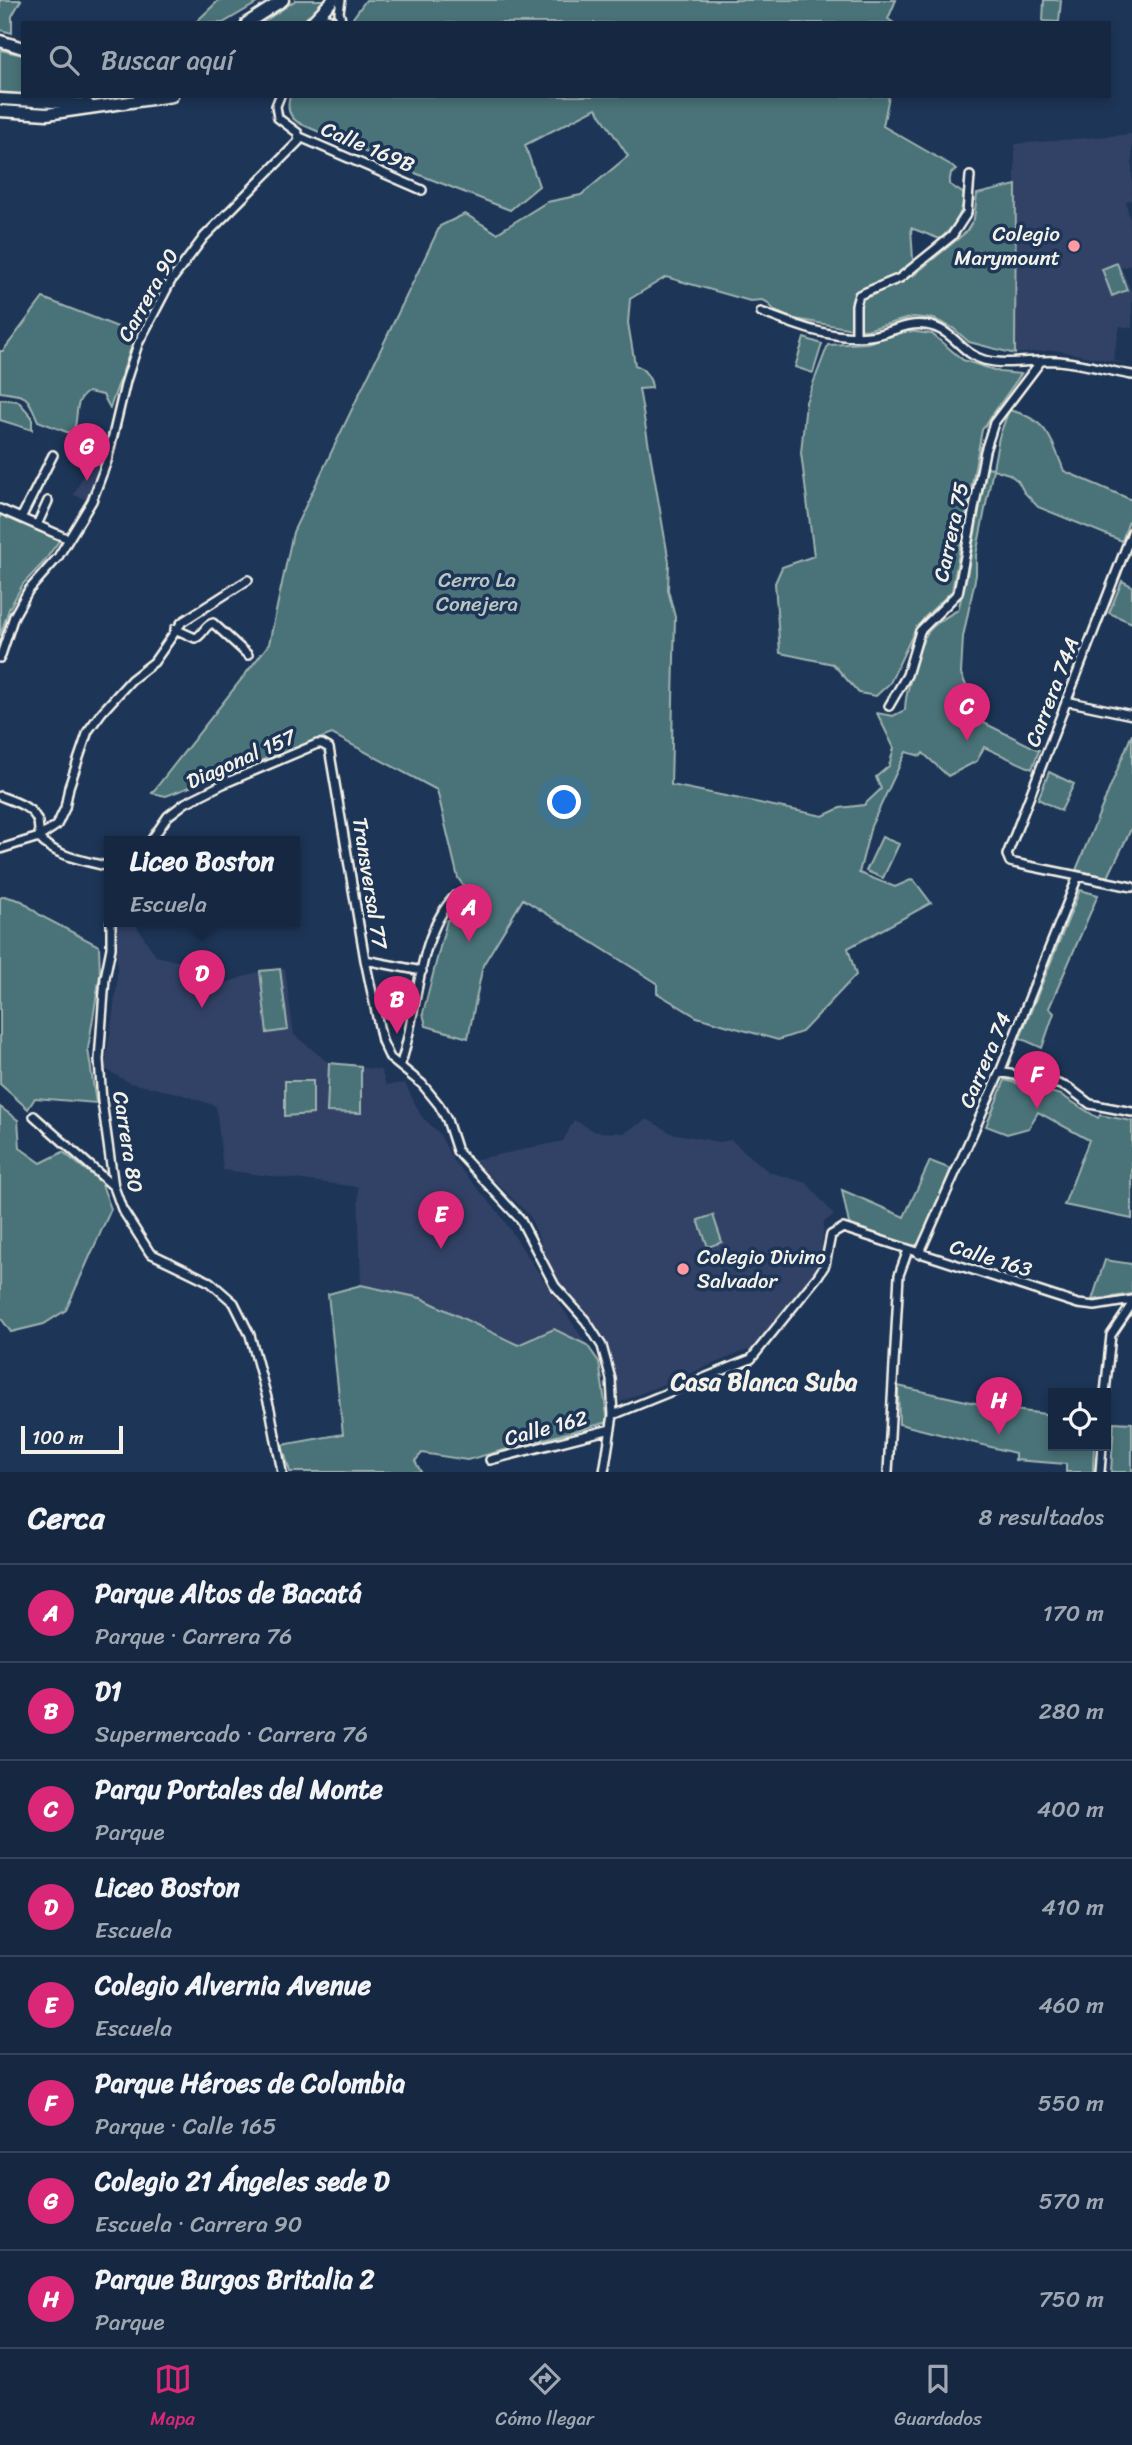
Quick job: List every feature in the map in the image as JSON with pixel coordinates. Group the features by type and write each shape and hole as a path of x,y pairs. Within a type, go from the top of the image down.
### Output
{"main road":[{"path":"250,21 283,0"},
{"path":"315,21 333,0"},
{"path":"0,43 19,47"},
{"path":"0,111 47,114 161,98"},
{"path":"4,99 117,106"}],"street":[{"path":"340,21 341,0"},
{"path":"279,98 276,106 278,118 300,137"},
{"name":"Calle 169B","path":"300,137 422,190"},
{"name":"Carrera 90","path":"0,658 14,616 28,591 58,557 85,516 107,461 107,440 138,344 171,281 204,237 289,153 300,137"},
{"path":"856,336 856,305 859,295 900,278 952,236 967,213 970,176"},
{"path":"761,312 829,334 878,334 908,324 927,325 948,333 979,358 998,362 1058,361 1132,375"},
{"name":"Carrera 75","path":"889,706 907,675 920,631 958,593 985,451 994,423 1041,361"},
{"path":"21,518 53,454"},
{"path":"37,525 48,501"},
{"path":"0,509 64,537"},
{"name":"Carrera 74A","path":"1078,876 1014,863 1008,859 1008,851 1132,531"},
{"path":"0,849 39,837 62,819 88,731 102,712 131,680 153,662 182,622 248,580"},
{"path":"175,629 195,639 209,624 216,625 248,655"},
{"path":"1066,701 1132,715"},
{"name":"Diagonal 157","path":"154,836 168,816 185,803 223,784 322,744"},
{"name":"Transversal 77","path":"322,744 329,748 365,960 382,1041 390,1058 422,1084 439,1105 447,1120 457,1152 520,1219 555,1286 586,1321 602,1346 611,1379 613,1415 604,1472"},
{"path":"0,796 14,801 34,814 42,842 57,851 104,865"},
{"path":"1078,876 1132,887"},
{"name":"Carrera 74","path":"919,1254 1000,1072 1078,876"},
{"path":"400,1066 409,1041 422,971 437,919 455,896"},
{"name":"Carrera 80","path":"111,927 99,1060 114,1187 122,1209 150,1253 210,1282 234,1303 250,1335 270,1409 282,1472"},
{"path":"365,960 422,971"},
{"path":"1000,1072 1058,1084 1069,1088 1090,1104 1132,1112"},
{"path":"34,1116 114,1187"},
{"name":"Calle 163","path":"744,1363 757,1353 818,1276 825,1265 831,1235 843,1227 1078,1304 1095,1306 1132,1302"},
{"path":"888,1472 899,1275 908,1250"},
{"path":"1106,1388 1111,1335 1132,1302"},
{"path":"1107,1304 1116,1311 1119,1323"},
{"name":"Calle 162","path":"613,1415 744,1363"},
{"name":"Calle 162","path":"490,1461 611,1429"},
{"path":"1100,1472 1102,1451"}],"shaded area":[{"name":"Colegio Marymount","path":"1132,134 1132,200 1126,201 1129,218 1132,217 1132,264 1121,268 1132,293 1132,328 1120,326 1113,360 1132,365 1054,350 1015,354 1015,144"},
{"path":"88,464 100,467 87,500 74,495"},
{"path":"117,927 137,927 156,956 185,963 197,979 217,986 260,971 285,969 294,1035 329,1063 381,1070 386,1085 405,1083 421,1116 439,1133 453,1160 499,1213 587,1345 554,1329 518,1345 421,1298 361,1285 358,1187 223,1170 216,1106 177,1093 130,1083 105,1069 117,985"},
{"name":"Colegio Divino Salvador","path":"647,1119 671,1133 719,1142 731,1140 769,1172 807,1183 834,1215 824,1222 821,1257 807,1285 752,1352 747,1350 620,1402 611,1363 596,1326 556,1281 530,1216 474,1160 563,1141 574,1120 596,1132 624,1133"}],"green space":[{"path":"0,0 21,0 12,16 12,33 0,30"},
{"path":"219,0 262,0 226,21 197,21"},
{"path":"296,0 329,0 310,21 265,21"},
{"path":"366,0 896,0 888,19 891,21 354,21 353,18"},
{"path":"1044,0 1061,0 1059,21 1043,21"},
{"path":"0,50 21,55 21,98 0,96"},
{"path":"26,98 145,98 92,103"},
{"name":"Cerro La Conejera","path":"290,98 889,98 883,126 949,164 956,170 951,173 949,184 964,194 957,219 940,239 911,228 914,275 966,232 974,219 977,194 1016,185 1015,354 969,342 953,328 934,319 913,317 866,330 847,328 789,318 762,300 750,301 666,277 630,299 628,323 635,365 644,371 652,385 652,388 639,389 669,562 668,590 675,617 671,785 823,816 840,808 864,805 881,789 876,777 889,766 894,748 877,713 893,716 905,710 909,686 926,634 938,622 958,610 987,467 993,468 999,437 1009,410 1040,425 1051,440 1064,471 1132,500 1132,512 1122,541 1038,507 1018,481 1009,474 993,469 963,637 961,674 982,722 1039,750 1032,769 984,747 977,761 948,776 923,753 921,756 906,752 871,826 859,873 895,887 913,879 931,903 848,948 856,975 802,1032 778,1040 697,1017 657,993 657,983 523,899 483,965 468,1038 426,1026 423,1013 447,920 460,917 470,895 458,878 437,790 332,734 166,796 152,793 269,644 293,532 440,226 465,214 497,233 547,202 581,195 628,156 596,108 525,145 539,186 510,210 397,166 301,124 294,119 288,105"},
{"path":"1117,263 1127,290 1112,296 1102,269"},
{"path":"43,298 136,334 110,408 103,395 88,392 80,400 74,430 69,433 38,421 28,401 22,396 0,392 0,351 3,351"},
{"path":"908,331 932,334 963,360 1000,372 1021,374 982,430 952,591 925,617 913,634 890,683 876,696 859,693 833,664 780,653 775,583 782,567 814,556 801,453 806,402 828,345 867,343"},
{"path":"804,338 822,344 813,373 795,367"},
{"path":"0,399 18,401 32,417 32,430 0,420"},
{"path":"0,513 61,538 23,584 9,609 0,636"},
{"path":"1122,581 1132,586 1132,623 1109,613"},
{"path":"1132,734 1132,827 1108,877 1076,870"},
{"path":"1049,772 1074,784 1061,811 1038,799"},
{"path":"882,837 899,844 883,878 866,871"},
{"path":"1080,890 1098,895 1049,1008 1054,1013 1042,1048 1020,1038"},
{"path":"4,896 22,901 41,916 99,946 100,975 88,1049 96,1103 35,1098 28,1109 0,1084 0,898"},
{"path":"280,969 288,1030 267,1033 260,971"},
{"path":"329,1063 361,1066 361,1113 327,1112"},
{"path":"1005,1080 1061,1095 1098,1118 1100,1115 1132,1121 1132,1219 1064,1205 1089,1140 1038,1112 1029,1128 1007,1134 986,1126"},
{"path":"285,1081 313,1081 313,1114 285,1116"},
{"path":"0,1107 18,1120 20,1148 41,1163 63,1152 101,1182 111,1209 66,1310 44,1324 11,1332 0,1317"},
{"path":"930,1161 951,1169 921,1243 907,1245 849,1224 842,1190 904,1217"},
{"path":"713,1215 722,1242 708,1247 698,1220"},
{"path":"1105,1260 1132,1264 1132,1294 1092,1300"},
{"path":"361,1285 421,1298 518,1345 554,1329 587,1345 599,1362 608,1422 467,1460 422,1453 415,1461 421,1472 290,1472 282,1445 343,1434 328,1294"},
{"path":"898,1386 998,1408 1048,1414 1048,1451 1094,1451 1093,1472 1066,1472 1066,1464 1015,1460 1015,1453 899,1424"},
{"path":"1114,1422 1132,1423 1132,1472 1111,1472"}],"place":[{"name":"Colegio Marymount","path":"1074,246"},
{"name":"Colegio 21 Ángeles sede D","path":"87,481"},
{"name":"Parqu Portales del Monte","path":"967,741"},
{"name":"Parque Altos de Bacatá","path":"469,942"},
{"name":"Liceo Boston","path":"202,1008"},
{"name":"D1","path":"397,1034"},
{"name":"Parque Héroes de Colombia","path":"1037,1109"},
{"name":"Colegio Alvernia Avenue","path":"441,1249"},
{"name":"Colegio Divino Salvador","path":"683,1269"},
{"name":"Parque Burgos Britalia 2","path":"999,1435"}],"district":[{"name":"Casa Blanca Suba","path":"764,1382"}]}
